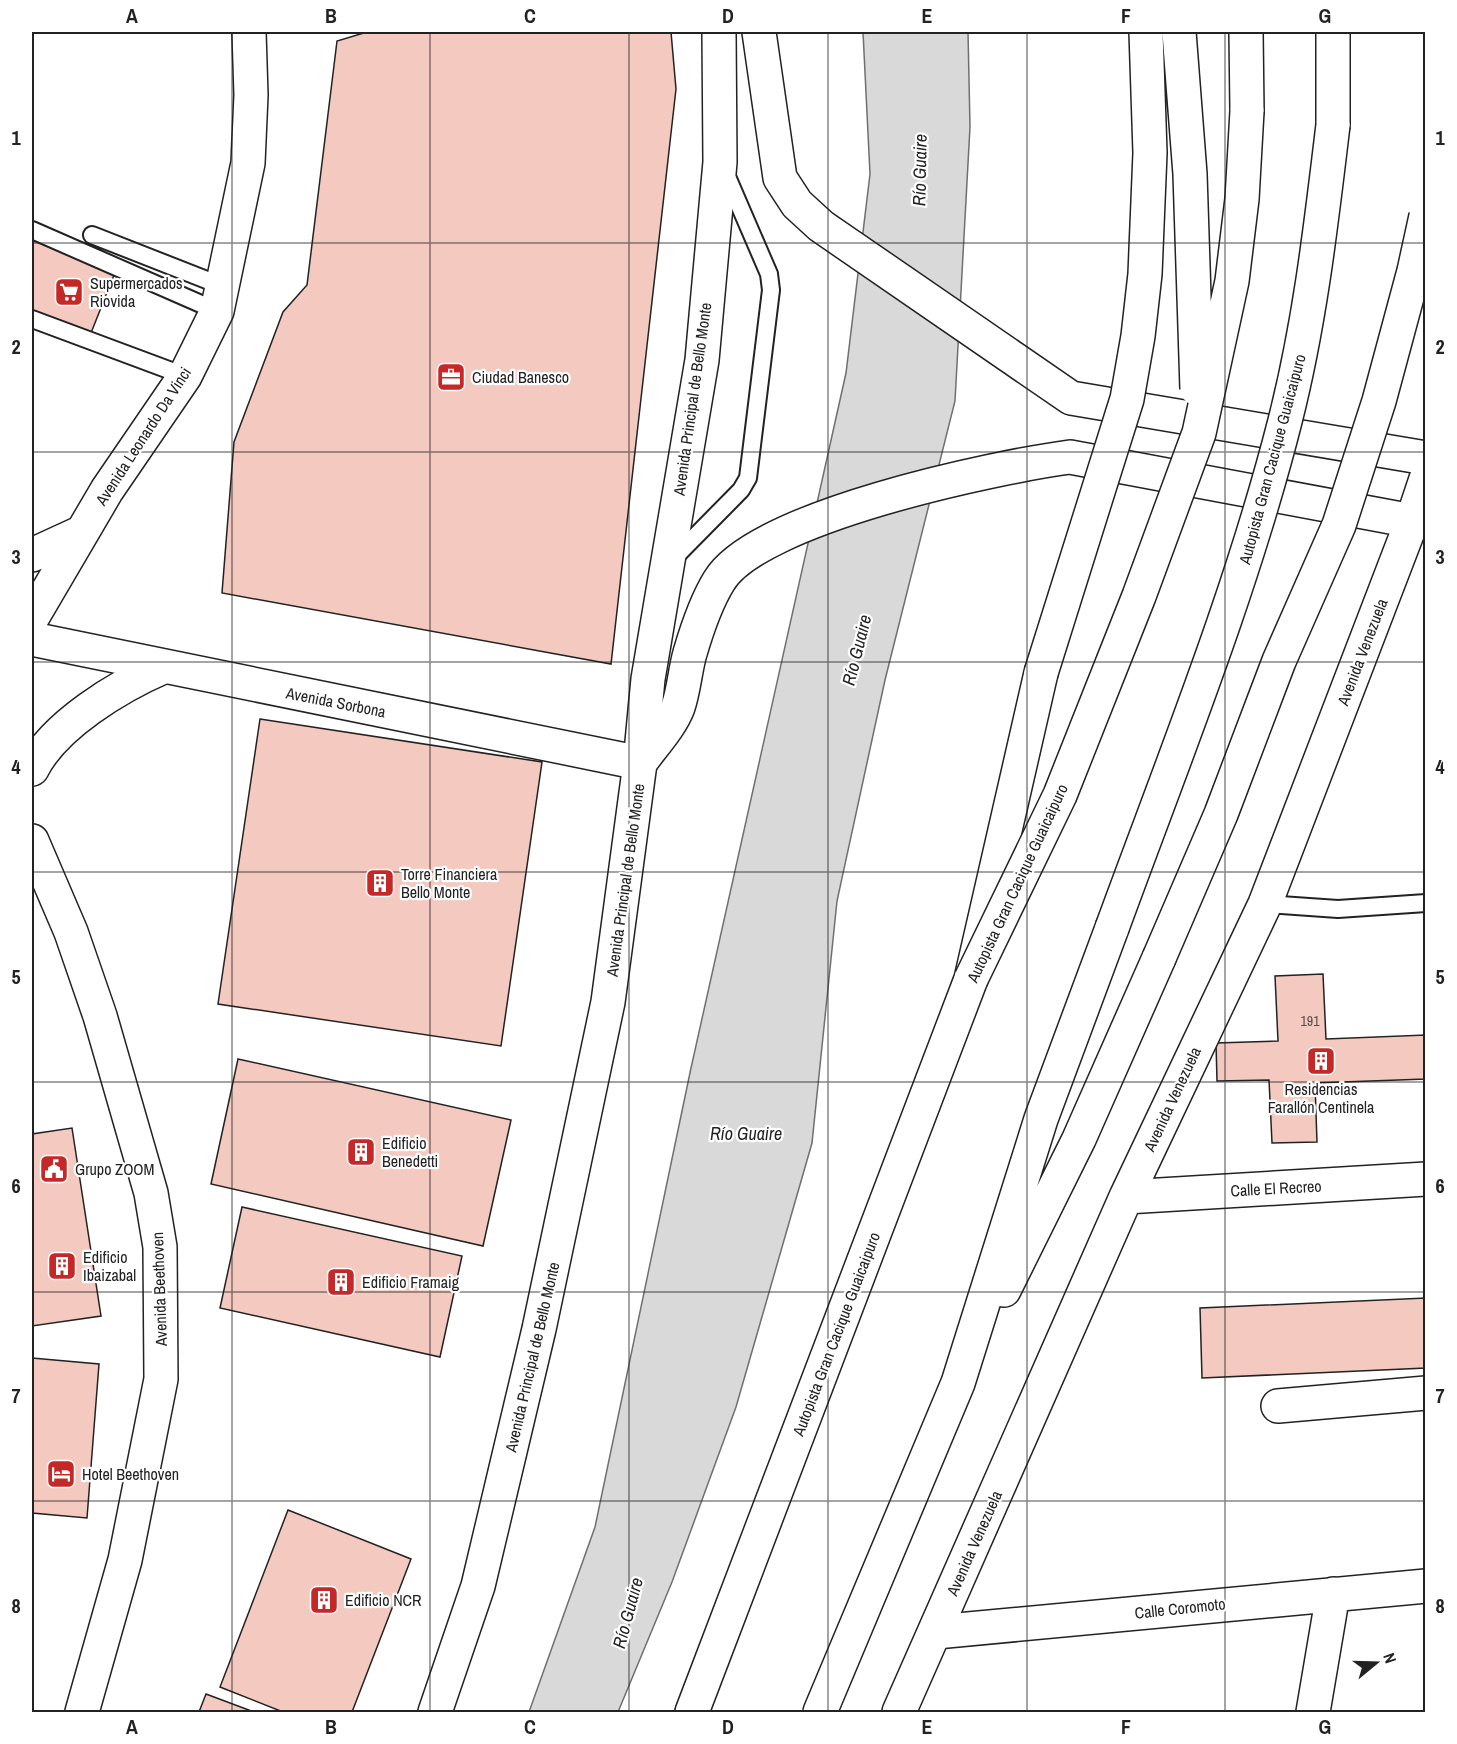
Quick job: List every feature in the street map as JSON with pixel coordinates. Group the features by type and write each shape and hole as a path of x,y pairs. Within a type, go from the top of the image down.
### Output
{"main road":[{"name":"Avenida Leonardo Da Vinci","path":"32,618 80,533 185,376 219,298 235,235 248,163 251,95 249,32"},
{"name":"Avenida Principal de Bello Monte","path":"435,1713 478,1586 542,1317 608,1002 640,763 648,679 702,360 720,162 719,32"},
{"path":"759,32 780,178 797,204 821,226 1071,398 1425,458"},
{"path":"971,979 1041,673 1127,399 1145,274 1150,153 1146,32"},
{"path":"1179,32 1190,174 1198,433"},
{"name":"Autopista Gran Cacique Guaicaipuro","path":"692,1713 971,979 1060,795 1139,596 1198,433 1232,281 1242,199 1247,111 1246,32"},
{"name":"Autopista Gran Cacique Guaicaipuro","path":"820,1713 958,1383 1041,1119 1245,565 1285,421 1310,307 1333,125 1332,32"},
{"path":"958,1383 1079,1139 1221,814 1279,661 1339,525 1379,401 1414,272 1425,216"},
{"path":"640,763 678,708 690,653 720,579 747,553 775,539 806,525 907,491 1015,465 1070,457 1412,521"},
{"name":"Avenida Venezuela","path":"899,1713 1126,1197 1265,903 1412,521 1425,478"},
{"path":"32,555 80,533"},
{"name":"Avenida Sorbona","path":"32,639 640,763"},
{"path":"32,769 36,759 79,717 136,679 163,667"},
{"name":"Avenida Beethoven","path":"32,841 71,932 100,1016 151,1193 160,1247 160,1379 125,1560 82,1713"},
{"name":"Calle El Recreo","path":"1126,1197 1425,1179"},
{"path":"1278,1406 1425,1394"},
{"name":"Calle Coromoto","path":"936,1632 1425,1586"},
{"path":"1313,1713 1333,1594"}],"lane":[{"path":"666,566 741,490 748,478 771,290 769,274 720,162"},
{"path":"32,230 219,298"},
{"path":"92,235 219,298"},
{"path":"32,319 185,376"},
{"path":"1265,903 1338,909 1425,903"}],"water":[{"name":"Río Guaire","path":"863,32 968,32 970,127 955,401 885,680 837,901 812,1143 736,1407 672,1582 618,1712 529,1712 595,1527 691,1068 846,373 870,174"}],"building":[{"name":"Ciudad Banesco","path":"367,32 671,32 676,89 611,664 222,593 234,442 283,312 307,285 337,41"},
{"name":"Supermercados Riovida","path":"32,235 116,270 89,338 32,314"},
{"name":"Torre Financiera Bello Monte","path":"260,719 542,762 501,1046 218,1004"},
{"name":"Residencias Farallón Centinela","path":"1323,974 1326,1039 1426,1035 1426,1079 1315,1083 1317,1142 1272,1143 1269,1080 1217,1081 1216,1043 1278,1041 1275,976"},
{"name":"Edificio Benedetti","path":"238,1059 511,1120 483,1246 211,1184"},
{"name":"Edificio Ibaizabal","path":"72,1128 101,1316 32,1326 32,1134"},
{"name":"Edificio Framaig","path":"242,1207 462,1256 440,1357 220,1308"},
{"path":"1426,1298 1426,1368 1202,1378 1200,1308"},
{"name":"Hotel Beethoven","path":"32,1358 99,1364 87,1518 32,1513"},
{"name":"Edificio NCR","path":"288,1510 411,1559 352,1712 283,1712 220,1687"},
{"path":"206,1694 254,1712 199,1712"}],"place":[{"name":"Supermercados Riovida","path":"69,292"},
{"name":"Ciudad Banesco","path":"451,377"},
{"name":"Torre Financiera Bello Monte","path":"380,883"},
{"name":"Residencias Farallón Centinela","path":"1321,1061"},
{"name":"Edificio Benedetti","path":"361,1152"},
{"name":"Grupo ZOOM","path":"54,1169"},
{"name":"Edificio Ibaizabal","path":"62,1266"},
{"name":"Edificio Framaig","path":"341,1282"},
{"name":"Hotel Beethoven","path":"61,1474"},
{"name":"Edificio NCR","path":"324,1600"}]}
